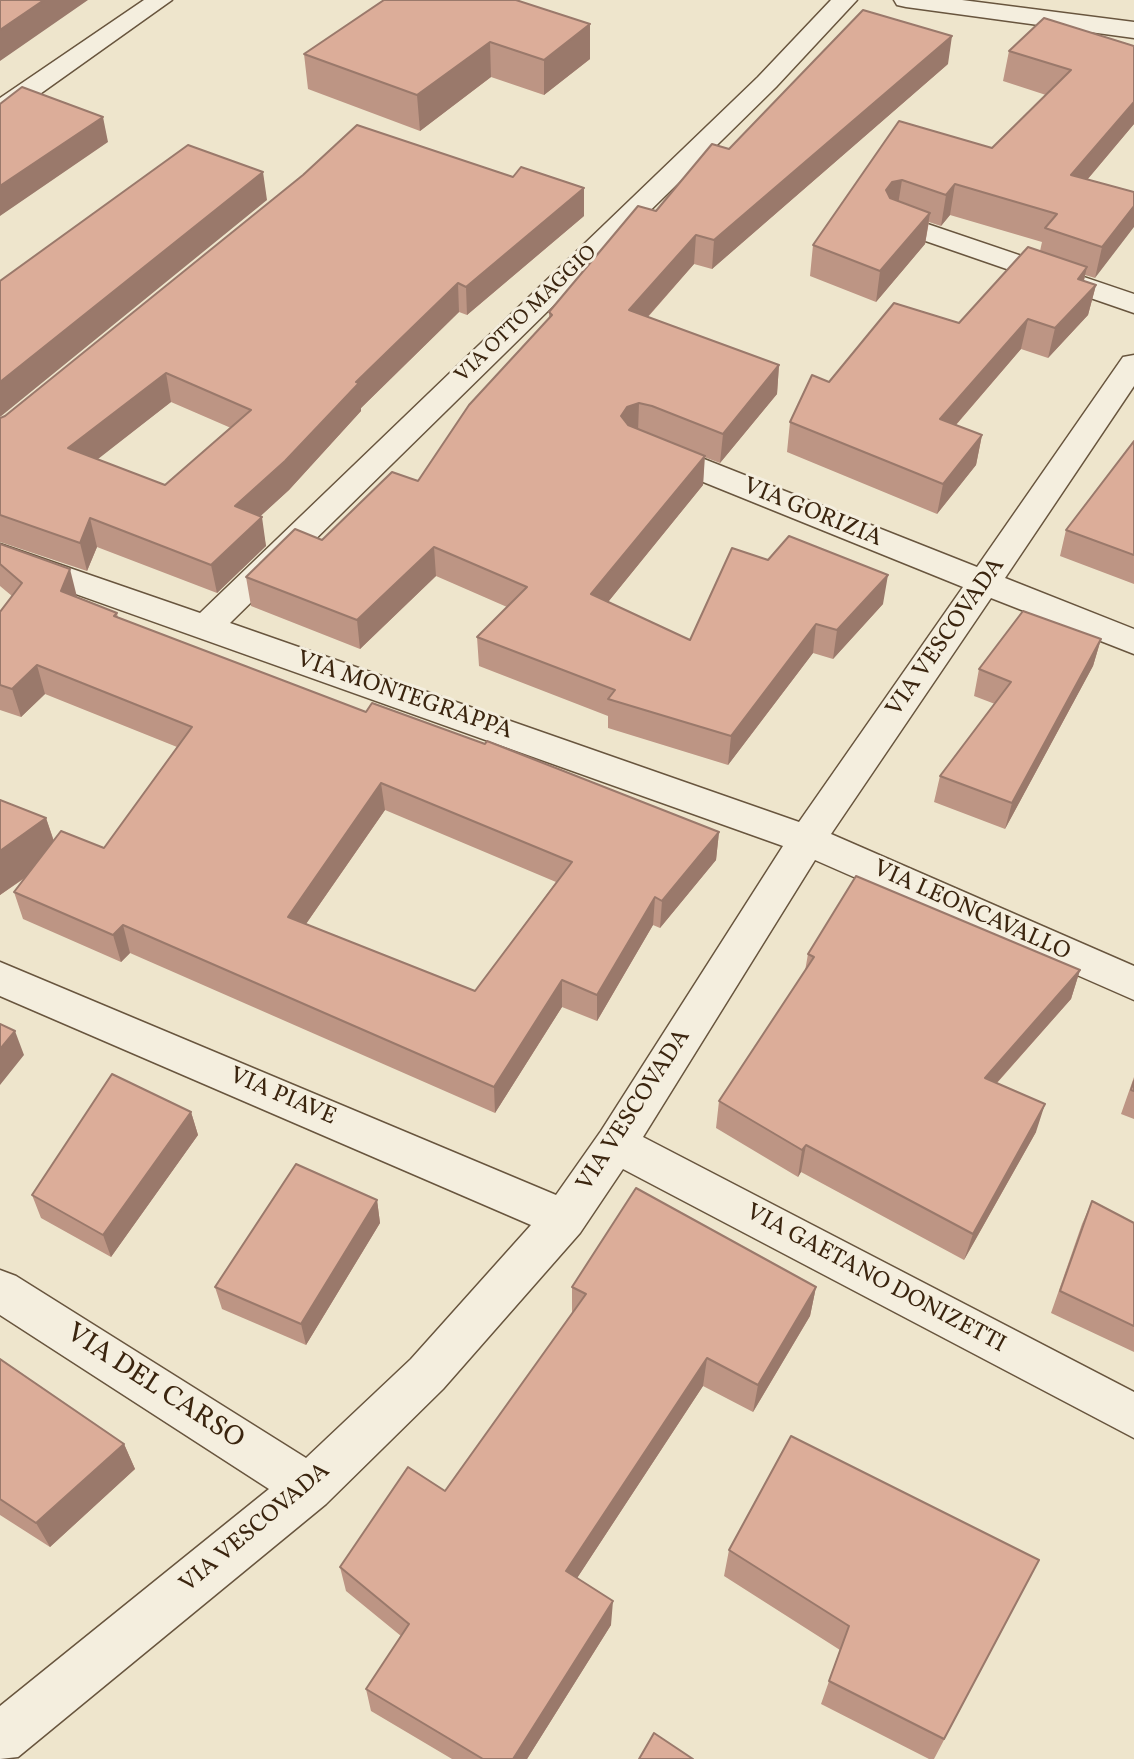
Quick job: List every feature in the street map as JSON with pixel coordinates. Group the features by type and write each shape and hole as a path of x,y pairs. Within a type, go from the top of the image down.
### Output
{"street":[{"path":"0,110 159,0"},
{"name":"VIA OTTO MAGGIO","path":"206,627 757,92 845,0"},
{"path":"906,0 1134,30"},
{"path":"898,222 1134,304"},
{"name":"VIA VESCOVADA","path":"0,1741 309,1487 427,1374 564,1219 616,1144 807,840 1134,364"},
{"name":"VIA GORIZIA","path":"639,445 1134,642"},
{"name":"VIA MONTEGRAPPA","path":"0,555 807,840"},
{"name":"VIA LEONCAVALLO","path":"807,840 1134,984"},
{"name":"VIA PIAVE","path":"0,978 564,1219"},
{"name":"VIA GAETANO DONIZETTI","path":"616,1144 1134,1416"},
{"name":"VIA DEL CARSO","path":"0,1290 309,1487"},
{"path":"0,1741 9,1759"}],"building":[{"path":"0,0 44,0 0,30"},
{"path":"384,0 516,0 590,24 544,60 490,42 417,95 304,54"},
{"path":"863,10 952,36 714,240 696,235 629,310 779,365 723,434 652,406 639,403 627,407 621,416 628,425 705,456 591,594 690,640 732,548 768,560 789,536 888,575 837,630 816,624 731,736 608,699 615,690 477,637 527,587 434,547 357,620 246,577 295,529 322,540 392,472 418,481 469,405 552,315 549,312 638,206 656,211 712,144 729,149"},
{"path":"1044,18 1134,46 1134,102 1071,175 1134,192 1134,206 1102,247 1045,228 1057,214 955,184 946,195 902,180 892,182 886,190 890,198 930,213 880,271 813,245 899,121 992,148 1071,70 1009,51"},
{"path":"22,87 103,117 0,186 0,104"},
{"path":"357,125 513,177 521,167 584,188 466,287 458,283 356,382 359,383 285,461 235,506 262,517 211,565 90,518 80,543 0,515 0,418 303,175","holes":["166,373 251,410 165,485 68,448"]},
{"path":"188,145 263,172 0,382 0,281"},
{"path":"1028,247 1087,267 1078,279 1096,285 1055,328 1028,319 940,419 982,435 943,484 790,422 812,375 829,382 894,303 959,323"},
{"path":"1134,441 1134,555 1066,530"},
{"path":"0,544 70,569 61,591 117,613 114,616 366,712 372,703 485,744 487,741 719,832 662,901 655,897 597,995 562,980 494,1087 123,925 113,935 14,892 61,831 104,848 192,727 37,665 12,689 0,685 0,612 22,583 0,564","holes":["381,783 572,862 475,991 288,917"]},
{"path":"1023,611 1101,639 1012,803 940,776 1011,682 979,669"},
{"path":"0,800 46,818 0,851"},
{"path":"856,876 1080,970 985,1078 1045,1104 973,1234 806,1145 802,1150 719,1101 814,957 808,954"},
{"path":"0,1024 15,1031 0,1049"},
{"path":"112,1074 191,1112 103,1235 32,1195"},
{"path":"296,1164 377,1200 301,1324 215,1287"},
{"path":"636,1188 816,1287 758,1385 707,1358 566,1571 613,1601 513,1759 483,1759 366,1689 409,1624 340,1567 408,1467 445,1491 586,1294 572,1287"},
{"path":"1092,1201 1134,1223 1134,1326 1060,1291"},
{"path":"0,1359 124,1444 36,1523 0,1499"},
{"path":"791,1436 1039,1560 944,1739 829,1681 849,1626 729,1550"},
{"path":"654,1733 693,1759 639,1759"}]}
